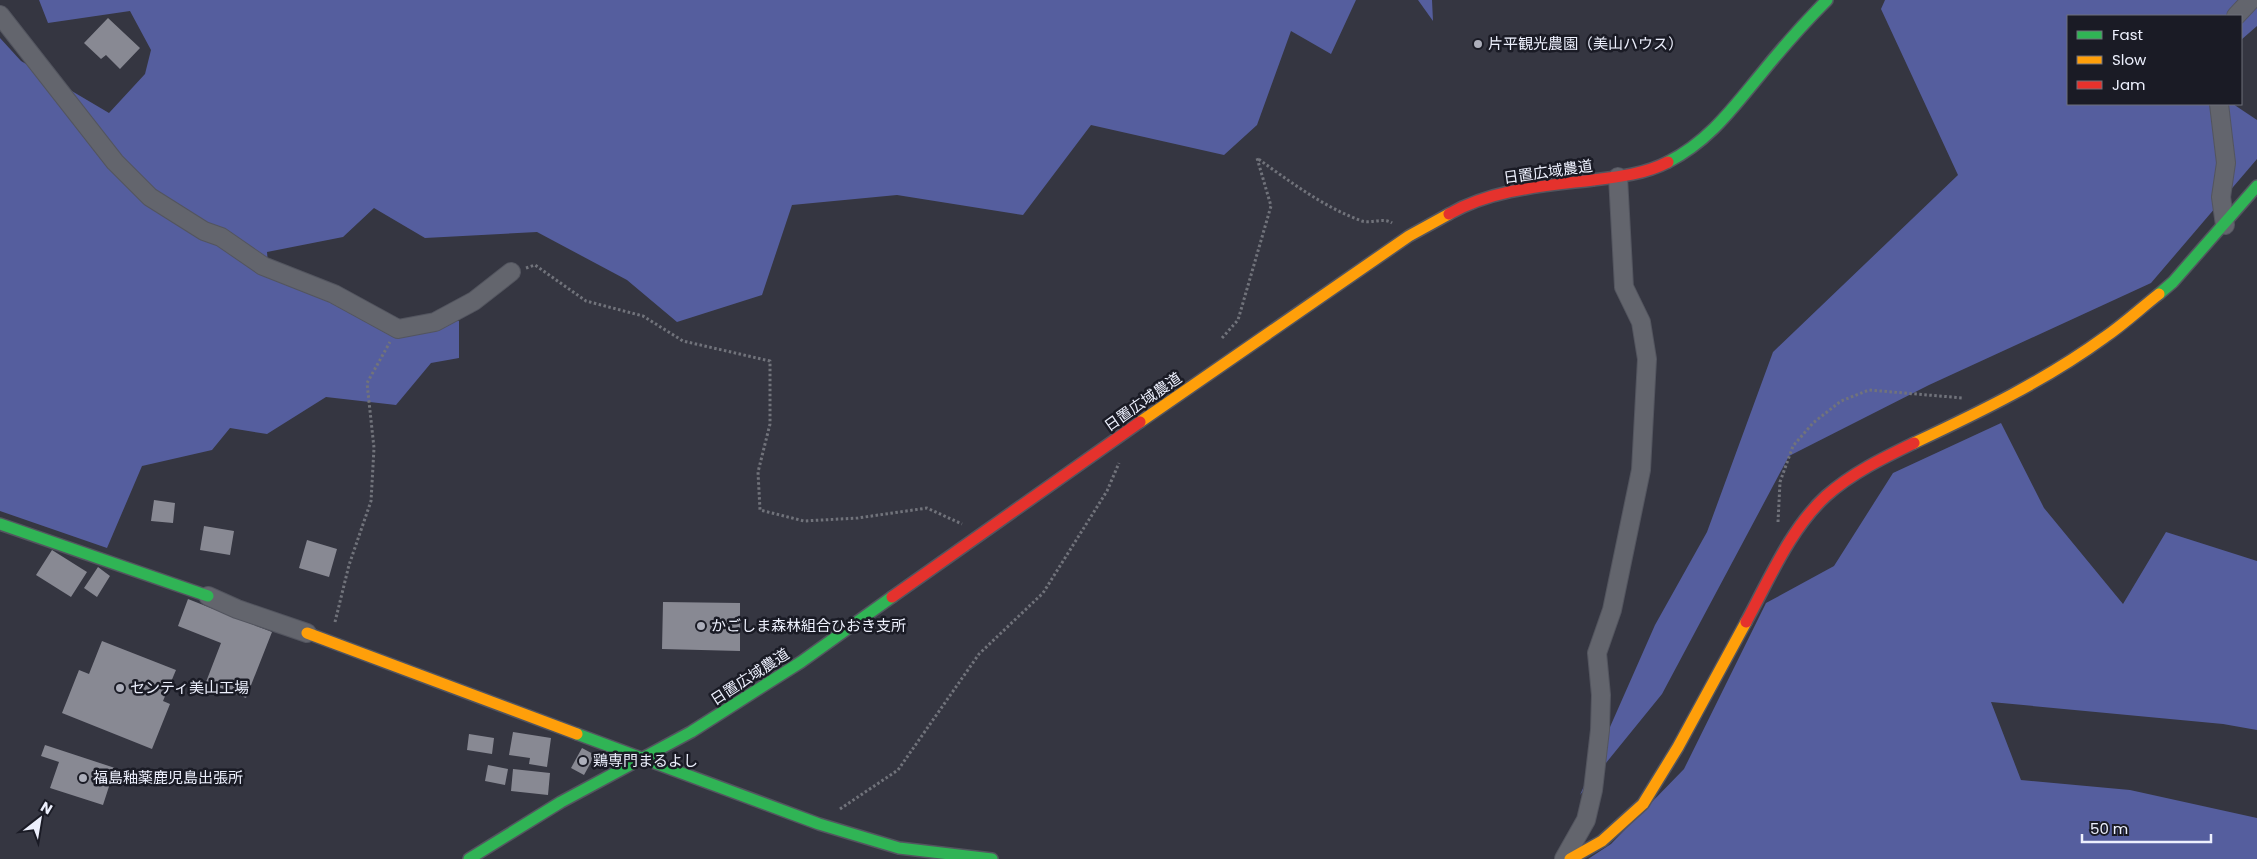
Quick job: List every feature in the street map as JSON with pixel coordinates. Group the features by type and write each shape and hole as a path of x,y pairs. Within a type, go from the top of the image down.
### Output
{"street":[{"name":"日置広域農道","path":"469,859 561,802 691,732 801,662 1122,434 1409,236 1463,206 1508,191 1618,178 1657,168 1679,157 1717,128 1800,27 1827,0"},
{"path":"2237,15 2251,0"},
{"path":"0,15 115,162 150,197 204,231 221,237 263,266 334,294 398,329 435,322 474,301 511,272"},
{"path":"2219,105 2226,163 2221,197 2225,226"},
{"path":"1564,859 1586,820 1593,790 1600,730 1597,653 1612,610 1641,470 1647,359 1641,322 1624,287 1618,178"},
{"path":"1570,859 1602,841 1643,804 1678,747 1784,552 1804,522 1825,497 1851,476 1880,459 1981,412 2048,374 2106,337 2173,282 2225,226 2257,186"},
{"path":"0,524 208,596 237,609 307,633 819,824 899,848 992,859"}],"path":[{"path":"1220,340 1238,320 1271,206 1257,158 1303,191 1364,221 1388,220 1409,236"},
{"path":"511,272 535,265 586,301 643,316 683,341 770,361 770,424 758,472 760,510 804,521 858,518 927,508 982,533"},
{"path":"330,642 349,565 371,501 374,448 367,383 398,329"},
{"path":"1778,526 1780,482 1793,446 1813,423 1841,401 1869,390 1958,396 1972,401 1981,412"},
{"path":"819,824 898,770 979,654 1043,593 1107,491 1122,456 1122,434"}],"shaded area":[{"path":"39,0 1356,0 1331,54 1291,31 1257,125 1224,155 1091,125 1023,215 897,195 792,205 762,295 677,322 627,280 537,232 425,238 374,208 343,237 267,252 269,275 394,322 459,321 459,358 431,363 396,405 326,397 267,434 230,428 212,450 142,466 107,548 0,511 0,38 21,61 109,113 145,74 151,50 130,11 48,23"},
{"path":"1418,0 1432,0 1433,21"},
{"path":"1885,0 2257,0 2257,26 2242,39 2242,15 2067,15 2067,105 2234,105 2257,120 2257,159 2151,283 1929,385 1789,456 1662,694 1580,795 1655,625 1707,532 1773,352 1958,175 1881,9"},
{"path":"2001,423 2044,508 2123,604 2166,532 2257,561 2257,730 2223,724 1991,702 2021,780 2130,790 2257,818 2257,859 1588,859 1611,844 1684,769 1766,603 1834,566 1893,473"}],"building":[{"path":"108,18 140,48 120,69 106,55 101,59 84,43"},
{"path":"154,500 175,503 173,523 151,521"},
{"path":"204,526 234,531 230,555 200,550"},
{"path":"307,540 337,549 329,577 299,568"},
{"path":"52,550 87,572 71,597 36,575"},
{"path":"98,567 110,576 97,597 84,588"},
{"path":"188,599 272,632 246,698 206,682 221,643 178,626"},
{"name":"かごしま森林組合ひおき支所","path":"663,602 740,603 740,651 662,649"},
{"name":"センティ美山工場","path":"102,641 176,670 163,701 170,704 152,749 62,713 79,670 89,674"},
{"path":"513,732 551,738 547,767 529,764 530,758 509,755"},
{"path":"469,734 494,738 492,754 467,750"},
{"name":"福島釉薬鹿児島出張所","path":"45,745 115,768 103,805 50,788 59,762 41,756"},
{"name":"鶏専門まるよし","path":"582,748 595,755 584,775 571,768"},
{"path":"488,765 508,769 505,785 485,781"},
{"path":"513,769 550,773 548,795 511,791"}],"traffic: fast":[{"path":"1668,162 1683,154 1719,123 1793,36 1827,0"},
{"path":"2159,294 2173,282 2257,186"},
{"path":"0,524 208,596"},
{"path":"469,859 561,802 691,732 801,662 892,597"},
{"path":"577,734 819,824 899,848 992,859"}],"traffic: slow":[{"path":"1140,422 1409,236 1449,214"},
{"path":"1914,443 1988,407 2060,367 2112,332 2159,294"},
{"path":"1570,859 1602,841 1643,804 1678,747 1746,622"},
{"path":"307,633 577,734"}],"traffic: jam":[{"path":"1449,214 1483,199 1501,194 1538,187 1612,178 1650,169 1668,162"},
{"path":"892,597 1140,422"},
{"path":"1746,622 1791,539 1813,509 1826,496 1857,473 1914,443"}],"place":[{"name":"片平観光農園（美山ハウス）","path":"1478,44"},
{"name":"かごしま森林組合ひおき支所","path":"701,626"},
{"name":"センティ美山工場","path":"120,688"},
{"name":"鶏専門まるよし","path":"583,761"},
{"name":"福島釉薬鹿児島出張所","path":"83,778"}]}
